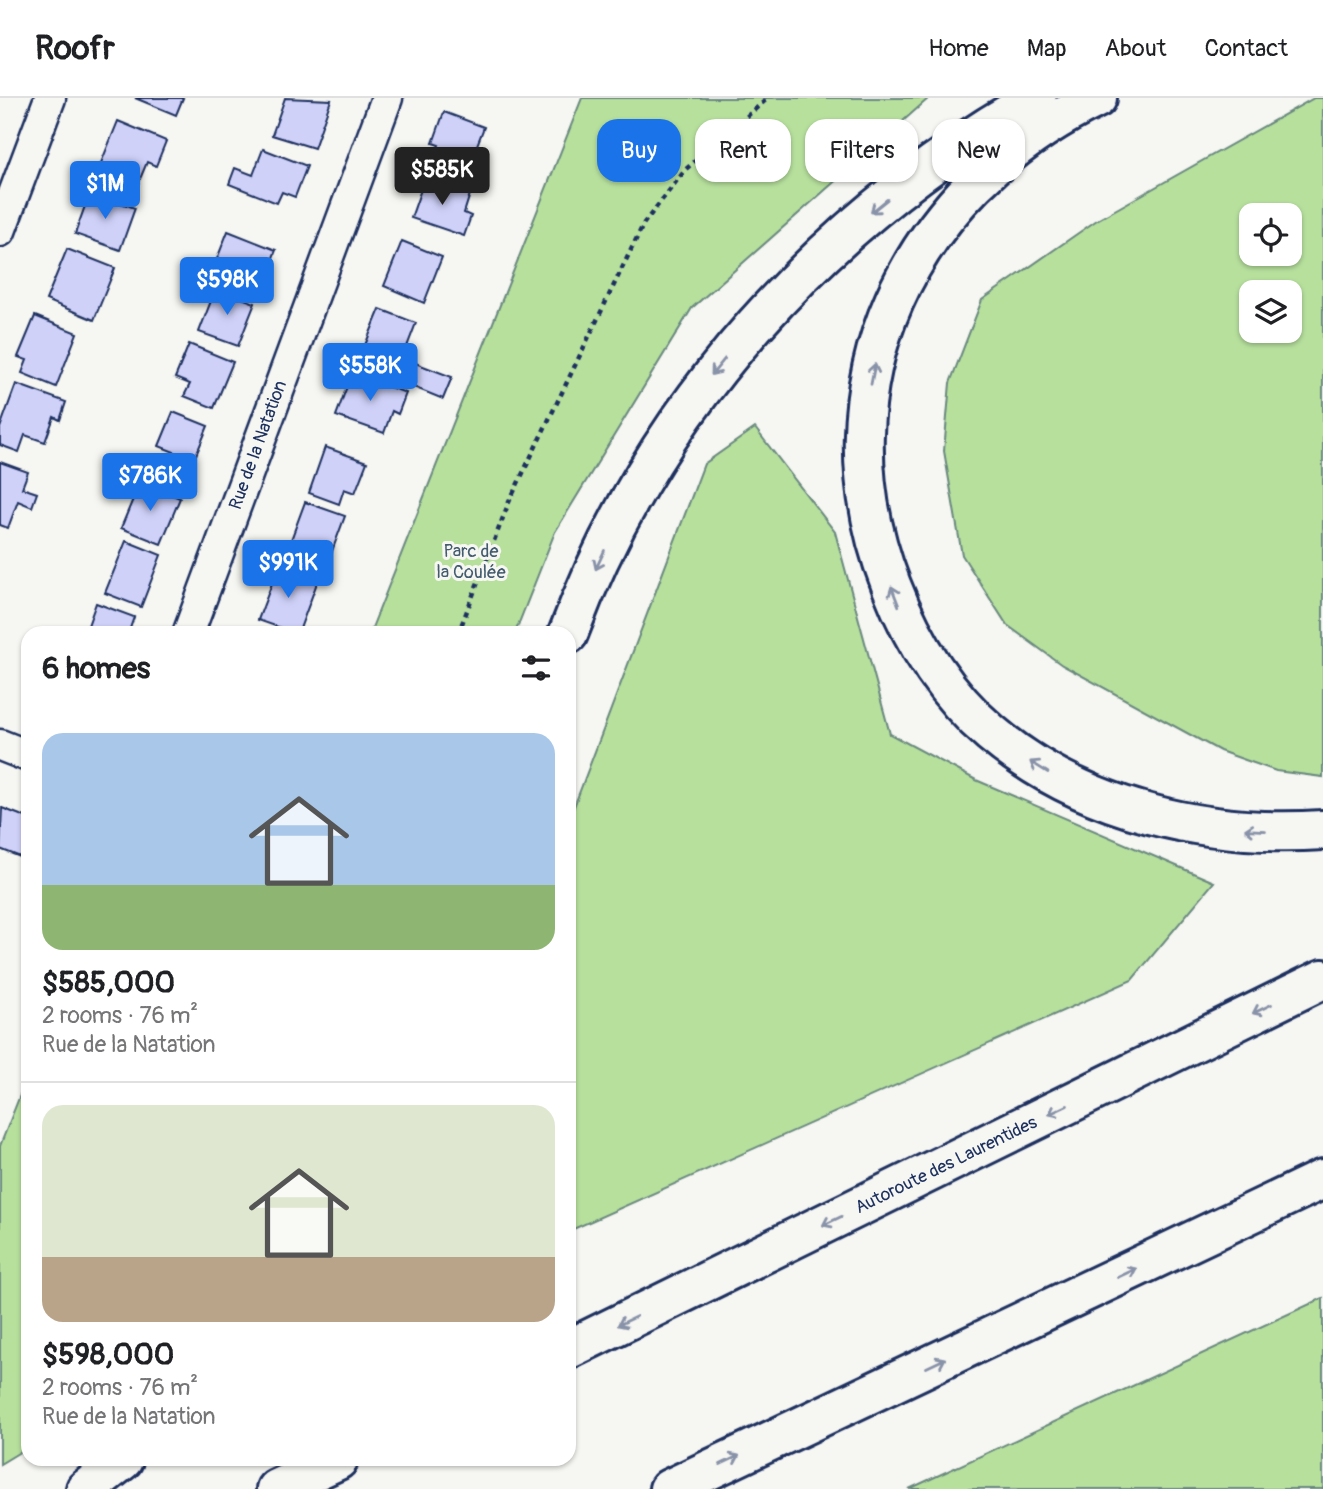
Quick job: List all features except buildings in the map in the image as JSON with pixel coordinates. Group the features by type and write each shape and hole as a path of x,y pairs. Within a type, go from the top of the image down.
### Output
{"highway":[{"path":"571,626 601,556 650,465 683,412 738,343 794,283 872,211 952,151 1036,98"},
{"path":"1097,98 1030,136 977,179 932,231 896,292 876,357 866,421 867,485 877,548 901,613 930,666 991,733 1041,768 1101,799 1163,818 1230,829 1323,830"},
{"name":"Autoroute des Laurentides","path":"576,1346 1323,979"},
{"path":"669,1489 1323,1179"},
{"path":"1189,1244 1323,1208"},
{"path":"86,1489 115,1466"},
{"path":"276,1489 325,1466"}],"street":[{"path":"0,230 50,98"},
{"name":"Rue de la Natation","path":"191,626 387,98"},
{"path":"0,745 21,753"}],"path":[{"path":"461,626 509,502 644,223 686,170 768,98"}],"green space":[{"name":"Parc de la Coulée","path":"582,98 929,98 905,119 805,119 805,182 834,182 692,308 555,532 518,626 373,626"},
{"path":"1314,98 1323,98 1323,777 1276,771 1220,751 1062,665 1007,625 962,555 944,451 950,383 982,300 1097,220"},
{"path":"755,428 835,532 890,734 976,780 1214,882 1132,980 576,1228 576,802 704,464"},
{"path":"21,1093 21,1451 0,1464 0,1146"},
{"path":"1323,1298 1323,1489 909,1489"}]}
